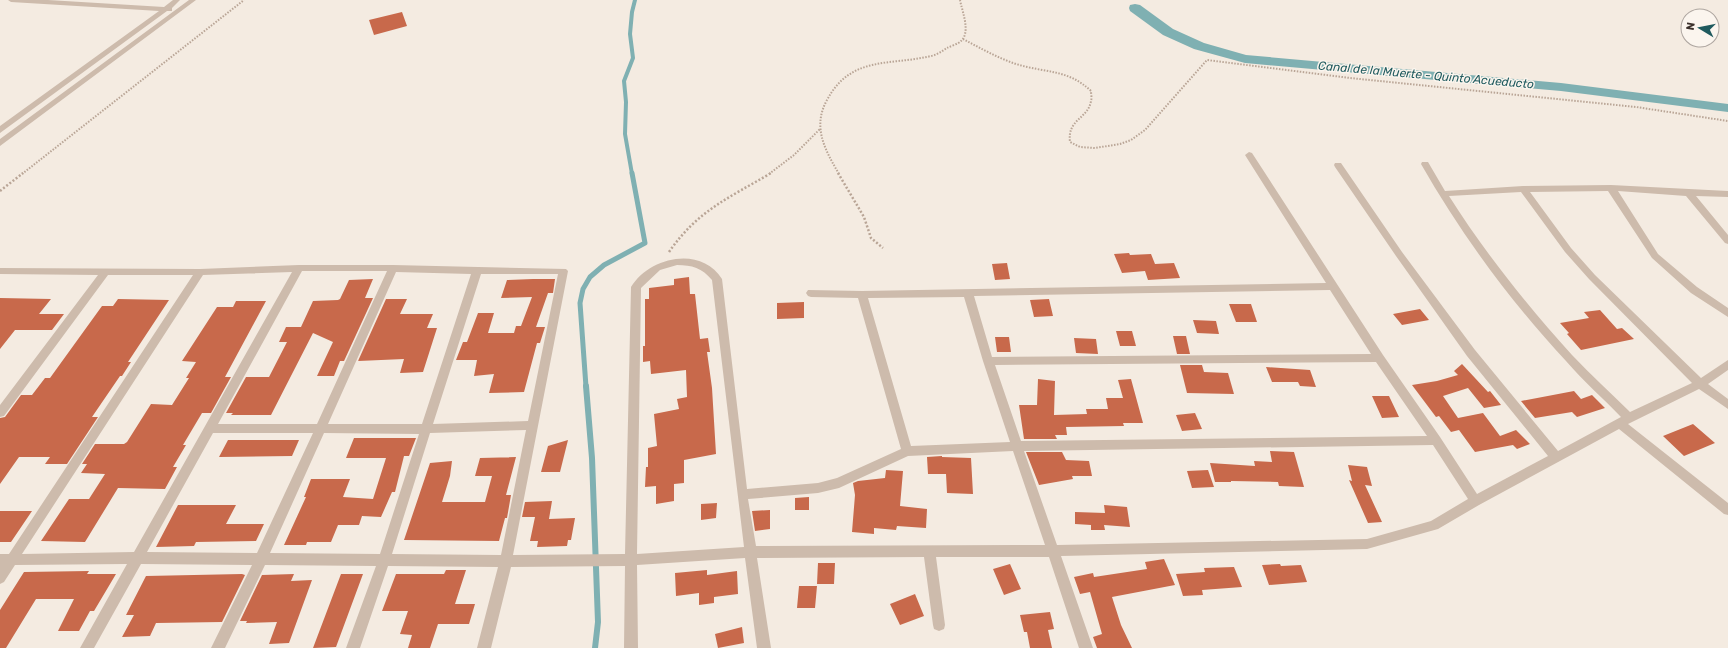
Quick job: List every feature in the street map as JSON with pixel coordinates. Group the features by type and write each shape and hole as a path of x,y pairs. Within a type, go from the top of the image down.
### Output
{"street":[{"path":"11,0 181,10"},
{"path":"0,130 177,0"},
{"path":"0,143 193,0"},
{"path":"1249,155 1379,358 1436,440 1475,501"},
{"path":"1425,164 1442,194 1524,305 1569,358 1625,420 1728,510"},
{"path":"1338,165 1399,254 1471,353 1556,457"},
{"path":"1442,194 1523,189 1611,188 1728,194"},
{"path":"1611,188 1655,256 1694,290 1728,313"},
{"path":"1523,189 1568,250 1592,277 1700,384 1728,405"},
{"path":"1689,193 1728,241"},
{"path":"631,648 631,560 636,287 645,276 657,266 675,261 692,263 707,268 717,279 742,494 752,552 764,648"},
{"path":"87,648 299,268"},
{"path":"0,281 4,272 200,272 299,268 563,271 506,561 484,648"},
{"path":"218,648 261,559 393,268"},
{"path":"352,648 384,560 477,271"},
{"path":"0,413 105,272"},
{"path":"0,578 6,560 200,272"},
{"path":"810,293 862,296 1333,286"},
{"path":"968,294 988,361 1086,648"},
{"path":"862,296 907,451"},
{"path":"988,361 1379,358"},
{"path":"6,560 138,558 506,561 631,560 752,552 1053,551 1367,544 1434,525 1475,501 1625,420 1700,384 1728,364"},
{"path":"210,428 426,429 532,425"},
{"path":"742,494 818,488 840,483 907,451 1017,446 1436,440"},
{"path":"929,551 939,625"}],"path":[{"path":"0,190 244,0"},
{"path":"883,248 872,238 864,217 826,152 820,129 825,103 833,88 852,72 876,63 932,56 963,39 966,32 960,0"},
{"path":"963,39 997,57 1018,65 1067,74 1084,82 1091,91 1091,100 1088,107 1070,127 1068,135 1070,142 1080,147 1095,148 1120,144 1131,140 1144,130 1207,60 1350,78 1636,108 1728,121"},
{"path":"669,263 666,258 672,248 690,225 704,212 730,195 779,168 795,155 820,129"}],"building":[{"path":"402,12 407,26 374,35 369,20"},
{"path":"1129,253 1130,255 1151,254 1155,264 1174,263 1180,278 1148,280 1145,271 1122,273 1114,254"},
{"path":"1007,263 1010,279 995,280 992,264"},
{"path":"689,277 690,294 695,294 700,339 708,338 710,352 707,352 712,388 716,454 684,460 684,483 674,484 674,501 656,504 656,486 645,487 646,467 648,467 648,448 657,446 654,414 679,409 677,399 687,397 686,370 651,374 650,361 643,362 643,346 645,346 645,299 649,299 649,288 674,285 674,279"},
{"path":"373,279 365,298 373,298 344,361 340,361 334,376 317,376 333,342 313,333 271,415 231,415 233,413 226,413 246,377 269,377 287,342 279,342 286,327 301,327 313,301 338,300 340,299 349,280"},
{"path":"555,279 553,293 548,293 536,327 545,327 540,343 537,343 524,392 489,393 494,374 474,376 477,360 456,360 463,342 467,342 478,313 494,313 488,333 514,333 516,326 521,326 532,297 501,298 507,280"},
{"path":"0,298 51,299 39,314 64,314 52,330 15,330 0,349"},
{"path":"118,299 169,300 128,362 131,362 122,376 120,376 92,417 98,417 67,464 45,464 50,457 19,457 0,484 0,418 5,417 21,395 32,395 45,378 50,378 102,306 113,306"},
{"path":"386,299 407,299 400,314 433,314 427,328 437,328 423,372 400,373 404,359 358,361"},
{"path":"1049,299 1053,316 1034,317 1030,300"},
{"path":"236,301 266,301 225,377 231,377 211,413 202,413 183,445 186,445 173,467 177,467 165,489 118,488 85,542 41,541 69,499 89,499 105,474 81,473 87,464 82,464 95,444 124,444 127,442 151,404 172,405 189,378 186,378 196,362 182,361 217,307 233,307"},
{"path":"804,302 804,318 777,319 777,303"},
{"path":"1229,304 1251,304 1257,322 1236,322"},
{"path":"1420,309 1429,320 1402,325 1393,314"},
{"path":"1600,310 1617,329 1622,328 1634,339 1581,350 1567,334 1569,333 1560,323 1589,318 1584,312"},
{"path":"1193,320 1216,321 1219,334 1197,333"},
{"path":"1116,331 1132,331 1136,346 1120,346"},
{"path":"1173,336 1186,336 1190,354 1177,354"},
{"path":"995,337 1009,337 1011,352 997,352"},
{"path":"1074,338 1096,339 1098,354 1076,353"},
{"path":"1462,364 1488,392 1490,391 1501,405 1484,408 1468,388 1443,396 1458,418 1483,413 1500,436 1516,430 1530,444 1517,449 1513,445 1475,452 1459,430 1451,432 1439,416 1436,417 1412,385 1437,381 1458,375 1454,371"},
{"path":"1180,365 1202,365 1204,372 1228,373 1234,394 1187,393"},
{"path":"1266,367 1310,370 1316,387 1300,386 1298,382 1272,382"},
{"path":"1038,379 1055,381 1054,415 1087,414 1086,409 1108,409 1106,398 1123,398 1118,380 1131,379 1143,423 1123,423 1124,426 1066,427 1067,435 1055,435 1057,439 1024,439 1019,405 1037,405"},
{"path":"1574,391 1581,399 1592,395 1605,408 1577,417 1572,412 1535,418 1521,401"},
{"path":"1372,396 1389,396 1399,417 1382,418"},
{"path":"1195,413 1202,429 1182,431 1176,415"},
{"path":"1693,424 1715,443 1684,456 1663,436"},
{"path":"354,438 416,438 409,456 404,456 395,492 392,492 381,517 362,516 359,525 338,525 331,542 307,542 306,545 284,545 306,497 304,497 311,479 350,479 343,497 373,499 386,458 346,458"},
{"path":"228,440 299,440 292,456 219,457"},
{"path":"568,440 560,472 541,472 548,446"},
{"path":"1270,451 1294,452 1304,487 1279,486 1278,482 1215,482 1210,463 1255,466 1254,461 1272,462"},
{"path":"1026,452 1062,452 1066,460 1089,461 1092,476 1072,476 1073,479 1039,485"},
{"path":"942,456 971,458 973,494 947,493 946,474 928,474 927,457"},
{"path":"516,457 506,495 511,495 507,518 505,518 499,541 404,540 430,463 452,461 450,476 442,502 485,502 492,476 475,476 480,458"},
{"path":"1348,465 1367,467 1372,486 1365,485 1382,522 1368,523 1349,480 1352,481"},
{"path":"886,470 903,471 900,506 927,509 926,528 897,526 896,530 874,528 874,534 852,532 855,495 853,483 858,481 885,478"},
{"path":"1208,470 1214,487 1192,488 1187,471"},
{"path":"809,497 809,510 795,510 795,498"},
{"path":"552,501 549,519 575,518 571,540 568,540 567,546 537,547 538,541 530,541 535,517 522,517 525,502"},
{"path":"717,503 716,518 701,520 701,504"},
{"path":"178,505 236,505 226,524 264,524 256,541 196,542 194,546 156,547"},
{"path":"1104,505 1127,507 1130,527 1104,525 1105,530 1091,530 1091,525 1075,524 1075,512 1105,513"},
{"path":"770,510 770,529 755,531 752,511"},
{"path":"0,511 32,511 11,542 0,542"},
{"path":"1164,559 1175,585 1112,597 1121,625 1132,648 1097,648 1093,637 1102,634 1090,592 1080,594 1074,577 1093,573 1094,577 1147,569 1145,562"},
{"path":"818,563 835,563 834,584 817,584"},
{"path":"1010,564 1021,589 1004,595 993,569"},
{"path":"1280,564 1281,566 1301,565 1307,582 1269,585 1262,565"},
{"path":"1234,567 1242,587 1202,590 1203,595 1183,596 1176,574 1205,572 1204,568"},
{"path":"446,570 466,570 455,604 475,604 469,624 438,624 430,648 408,648 412,635 400,634 408,611 382,611 396,574 444,574"},
{"path":"707,570 707,575 737,571 738,594 714,597 714,603 699,605 699,593 676,596 675,573"},
{"path":"89,571 87,574 116,574 94,611 90,611 79,631 58,631 74,599 36,599 6,648 0,648 0,610 24,572"},
{"path":"294,574 291,581 312,580 289,643 269,644 277,622 246,623 247,621 240,621 262,575"},
{"path":"341,574 363,574 336,647 313,648"},
{"path":"245,575 222,622 156,623 150,636 122,637 134,615 126,615 146,576"},
{"path":"799,586 817,586 815,608 797,608"},
{"path":"915,594 924,616 900,625 890,604"},
{"path":"1050,612 1054,629 1048,630 1052,648 1030,648 1027,632 1024,632 1020,615"},
{"path":"742,627 744,643 718,648 715,634"}],"waterway":[{"path":"632,174 625,134 626,102 624,81 633,58 630,34 632,12 635,0"},
{"name":"Canal de la Muerte - Quinto Acueducto","path":"1135,8 1168,32 1199,46 1245,59 1561,87 1728,108"},
{"path":"586,387 580,303 583,289 590,277 604,265 645,243 632,173"},
{"path":"586,386 592,458 598,622 595,648"}]}
